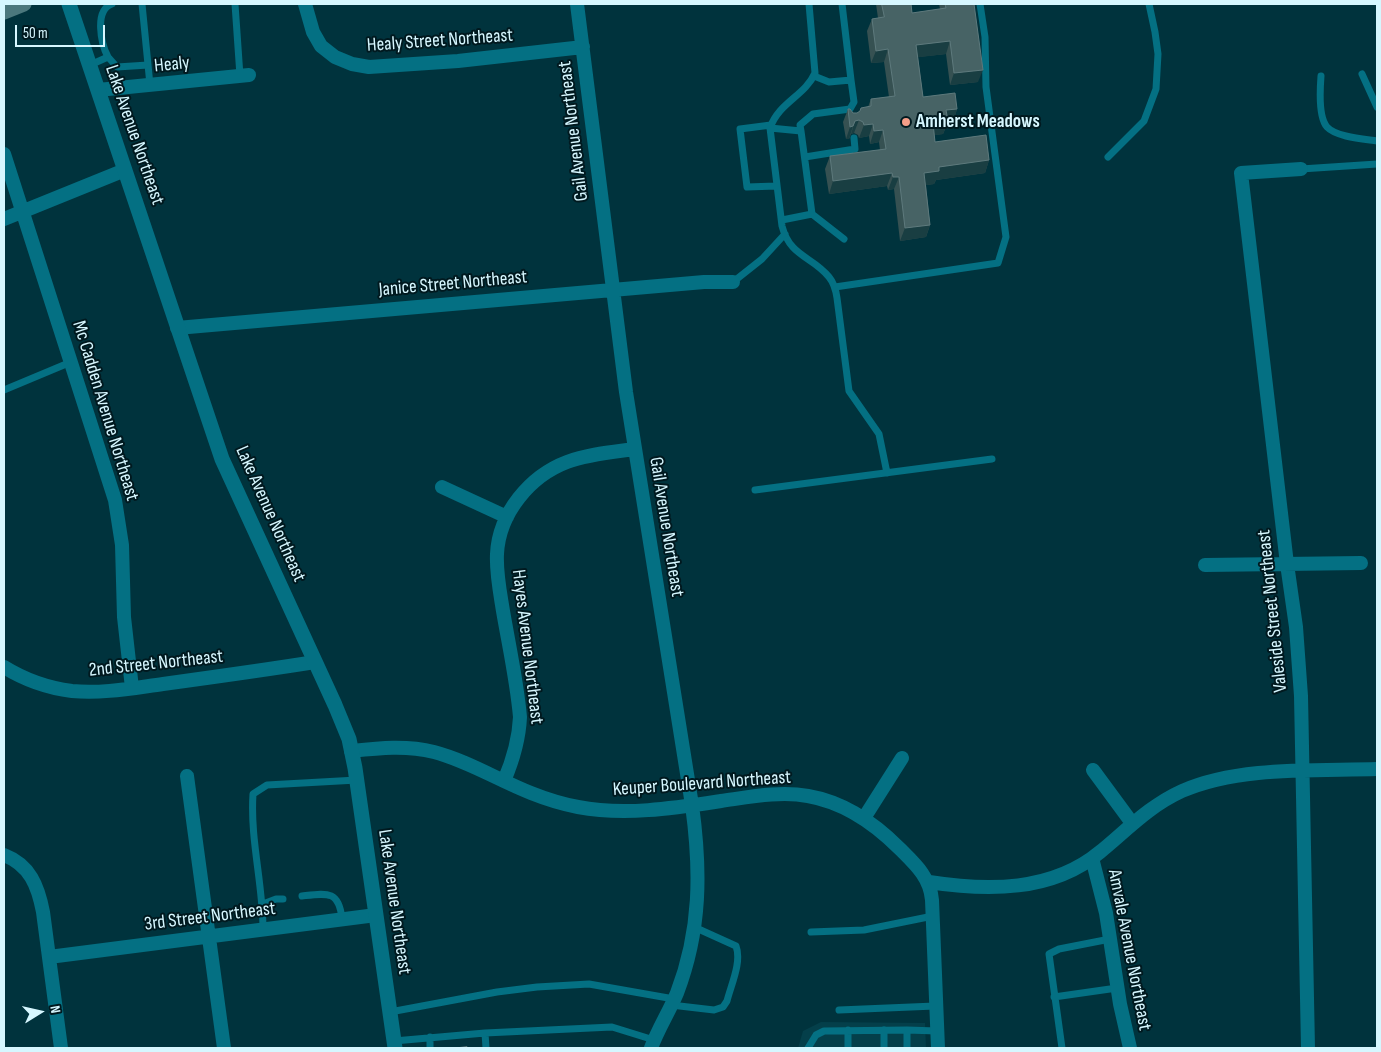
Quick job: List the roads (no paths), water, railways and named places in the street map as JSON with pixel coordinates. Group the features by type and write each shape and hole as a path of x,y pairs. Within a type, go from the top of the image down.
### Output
{"main road":[{"path":"4,12 24,4"}],"street":[{"name":"Lake Avenue Northeast","path":"69,4 177,328 226,467 349,739 357,780 394,1044"},
{"name":"Healy Street Northeast","path":"305,4 313,32 322,46 335,57 352,64 369,67 458,61 583,47"},
{"name":"Gail Avenue Northeast","path":"577,4 635,449 698,853 699,880 691,948 673,1002 653,1044"},
{"name":"Healy","path":"98,90 244,76"},
{"name":"Mc Cadden Avenue Northeast","path":"4,154 108,474 122,545 124,617 132,688"},
{"name":"Valeside Street Northeast","path":"1302,169 1241,172 1296,627 1301,687 1308,1048"},
{"path":"4,219 125,170"},
{"name":"Janice Street Northeast","path":"177,328 704,282 733,282"},
{"name":"Hayes Avenue Northeast","path":"504,781 519,736 520,717 497,572 498,544 507,516 516,501 528,487 542,475 559,465 584,457 635,449"},
{"path":"442,487 507,516"},
{"path":"1205,565 1361,563"},
{"name":"2nd Street Northeast","path":"4,667 26,679 60,689 89,692 132,688 315,662"},
{"name":"Keuper Boulevard Northeast","path":"351,751 378,748 420,749 458,760 532,794 580,807 654,810 757,796 800,795 835,804 864,818 888,837 911,860 929,882"},
{"path":"864,818 902,758"},
{"path":"938,1048 933,916 929,882 954,886 981,887 1027,884 1057,877 1092,858 1132,823 1162,801 1201,784 1246,775 1377,769"},
{"path":"1094,770 1132,823"},
{"path":"188,776 224,1048"},
{"path":"4,855 16,861 34,878 39,892 61,1048"},
{"name":"Amvale Avenue Northeast","path":"1092,858 1106,913 1117,988 1130,1048"},
{"name":"3rd Street Northeast","path":"49,957 376,915"}],"lane":[{"path":"112,4 107,6 102,13 103,44 108,57 117,67 148,65"},
{"path":"142,4 150,86"},
{"path":"235,4 244,76"},
{"path":"809,4 815,63 814,76 804,89 779,110 770,126 776,186 784,234 794,249 824,272 835,287 849,391 879,434 888,473"},
{"path":"842,4 854,102 850,112 812,114 800,125 812,214 844,239"},
{"path":"835,287 998,263 1006,237 986,87 984,37 980,4"},
{"path":"1108,157 1144,120 1156,89 1158,54 1149,4"},
{"path":"90,66 108,57"},
{"path":"1362,74 1377,107"},
{"path":"814,76 829,82 851,80"},
{"path":"1321,76 1322,116 1328,127 1354,138 1377,141"},
{"path":"776,186 747,187 740,129 770,126 801,131"},
{"path":"805,157 855,149 854,138"},
{"path":"1302,169 1377,164"},
{"path":"782,220 812,214"},
{"path":"733,282 762,259 784,234"},
{"path":"4,390 71,362"},
{"path":"755,490 992,459"},
{"path":"263,929 263,904 252,818 253,794 267,785 357,780"},
{"path":"302,896 329,895 337,900 341,906 342,919"},
{"path":"263,904 283,898"},
{"path":"811,932 864,930 933,916"},
{"path":"390,1012 498,992 537,987 589,984 714,1010 723,1007 727,1001 738,951 736,946 694,927"},
{"path":"1062,1048 1049,954 1059,949 1110,939"},
{"path":"1054,997 1117,988"},
{"path":"839,1010 935,1006"},
{"path":"394,1044 430,1037 612,1027 653,1044"},
{"path":"848,1030 848,1048"},
{"path":"884,1030 884,1048"},
{"path":"906,1030 907,1048"},
{"path":"808,1048 816,1036 824,1031 937,1031"},
{"path":"484,1033 486,1048"},
{"path":"430,1037 430,1048"}],"place":[{"name":"Amherst Meadows","path":"906,122"}]}
